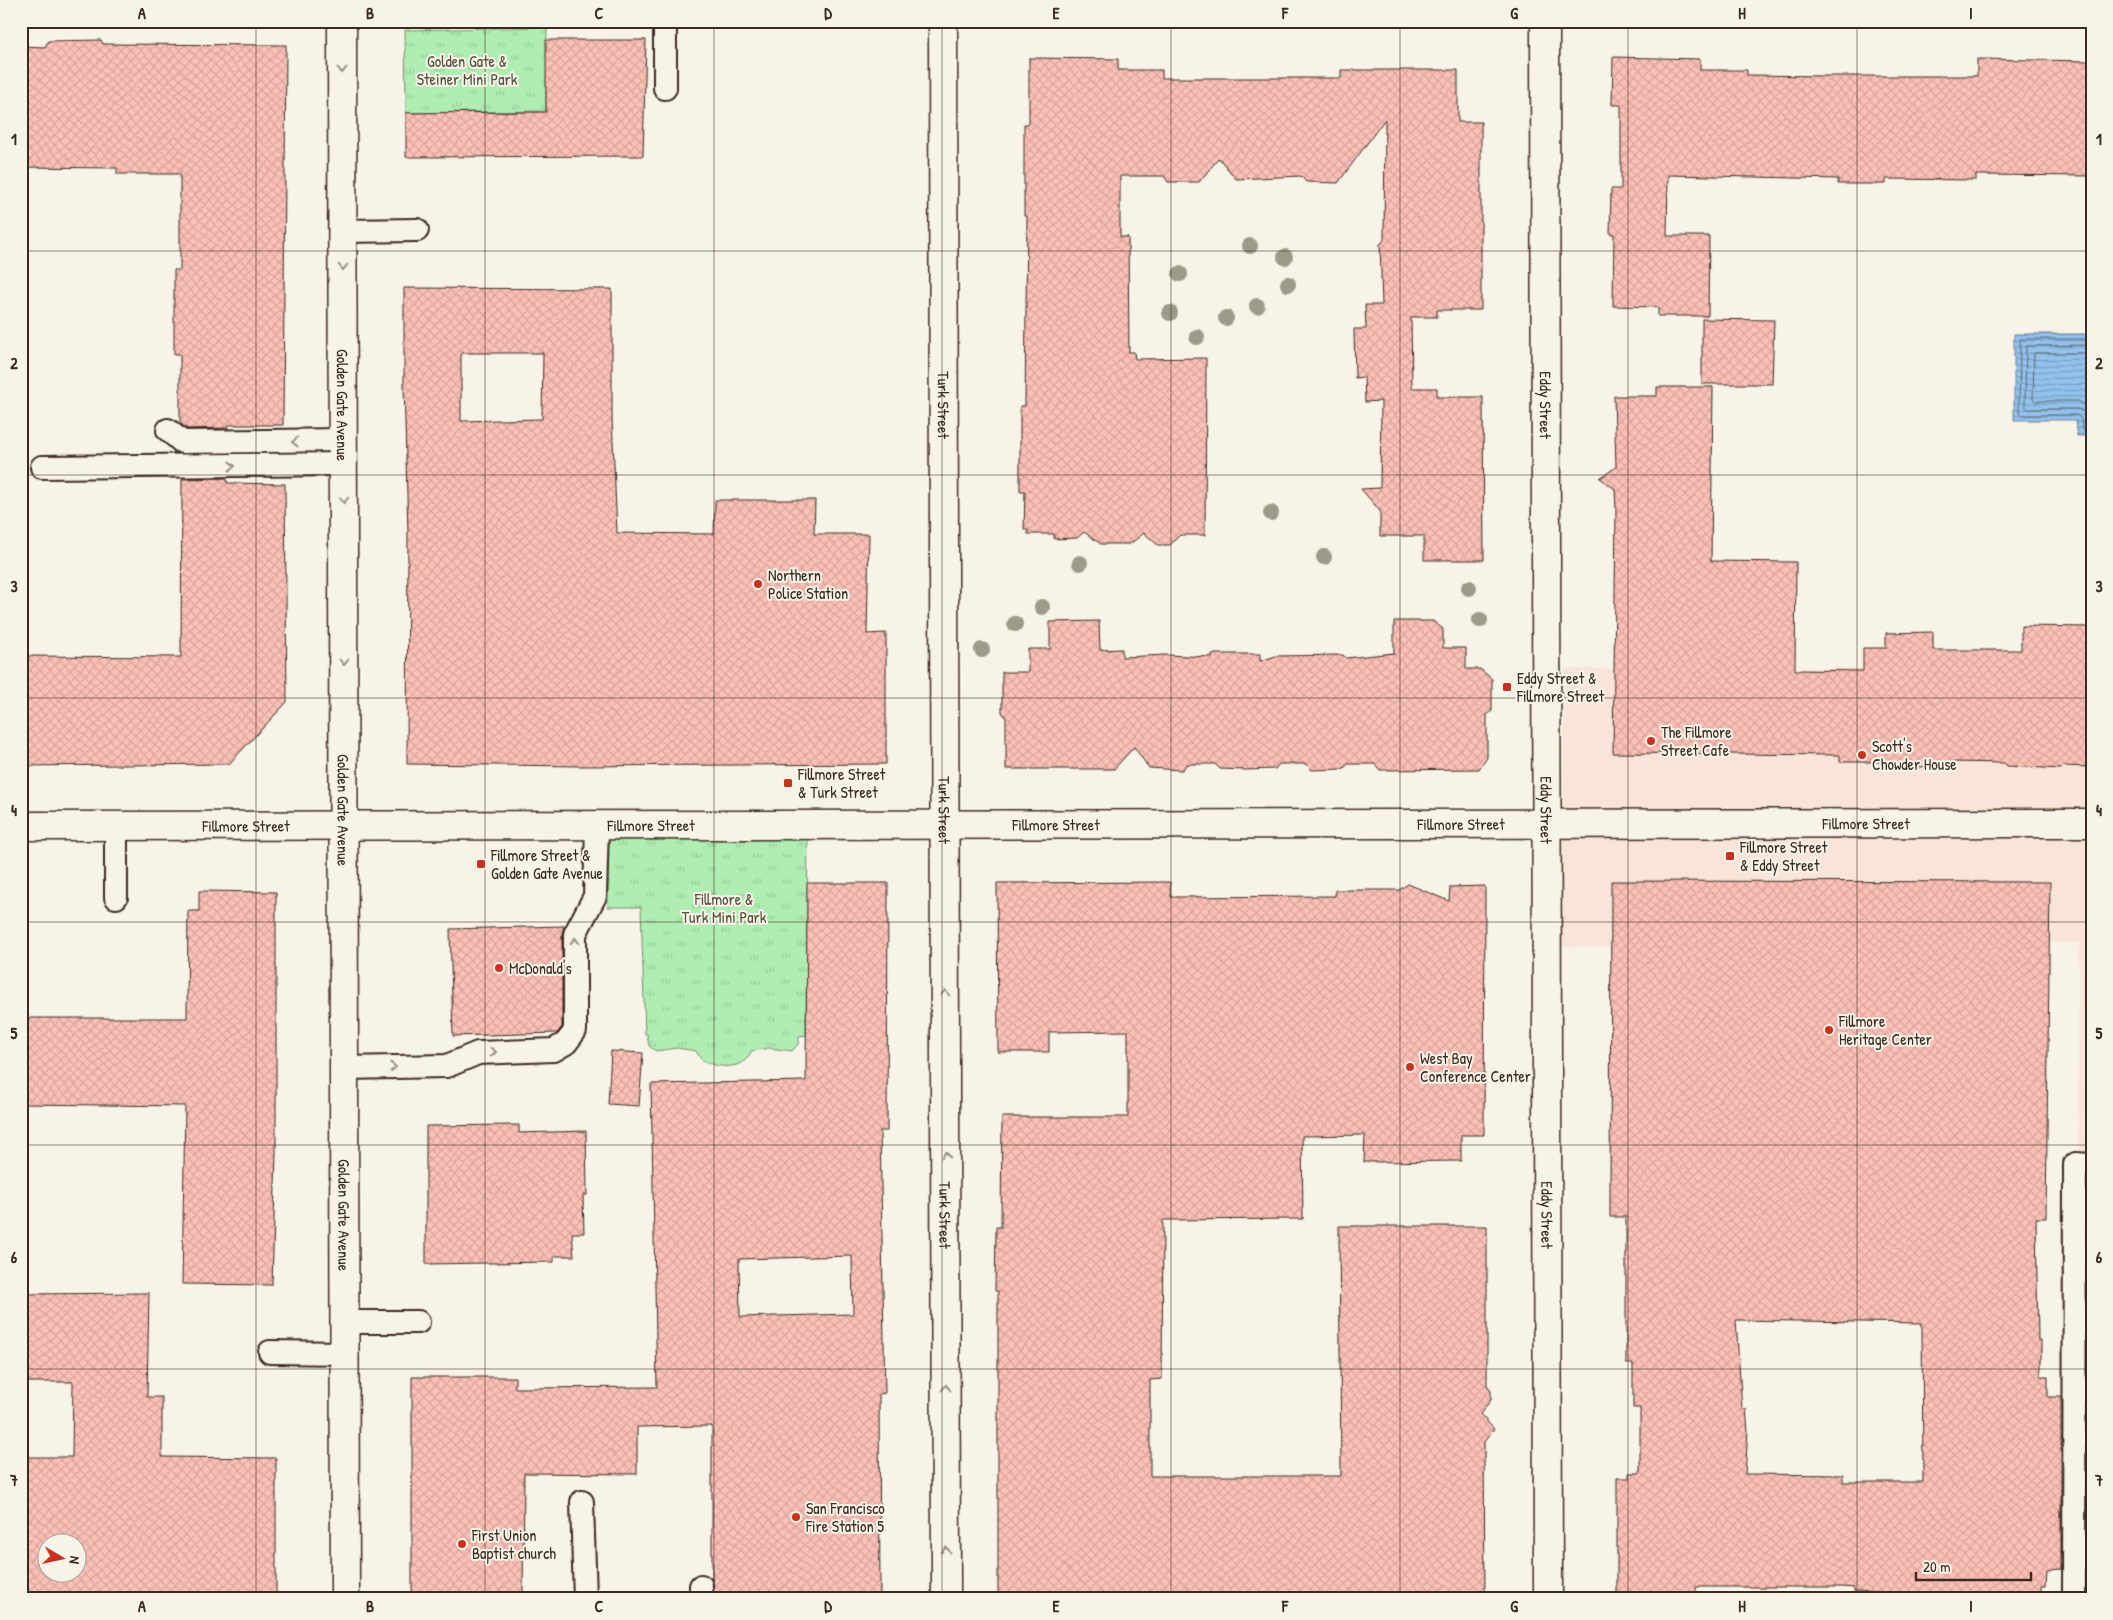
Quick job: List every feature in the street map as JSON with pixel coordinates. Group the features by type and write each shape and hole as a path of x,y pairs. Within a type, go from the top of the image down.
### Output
{"street":[{"name":"Golden Gate Avenue","path":"342,21 345,1599"},
{"name":"Turk Street","path":"943,21 946,1599"},
{"name":"Eddy Street","path":"1545,21 1548,1599"},
{"name":"Fillmore Street","path":"21,826 2092,823"}],"lane":[{"path":"665,21 665,88"},
{"path":"342,232 417,230"},
{"path":"183,466 175,436 344,452"},
{"path":"42,467 183,466 344,452"},
{"path":"344,1068 447,1066 478,1053 554,1050 566,1043 575,1031 575,934 595,896 597,825"},
{"path":"116,826 116,897"},
{"path":"2074,1599 2075,1164 2092,1165"},
{"path":"344,1322 418,1322"},
{"path":"270,1352 344,1353"},
{"path":"582,1502 584,1599"}],"shaded area":[{"path":"2092,667 2092,1599 2076,1599 2079,943 1561,947 1565,669"}],"green space":[{"name":"Golden Gate & Steiner Mini Park","path":"547,27 546,111 406,113 405,30"},
{"name":"Fillmore & Turk Mini Park","path":"609,825 808,825 806,1035 799,1036 799,1043 792,1051 769,1048 751,1051 743,1062 736,1065 722,1066 714,1065 701,1059 696,1051 677,1048 656,1051 649,1046 647,1034 645,1034 641,907 608,907"}],"water":[{"path":"2014,334 2092,334 2092,436 2077,436 2076,420 2014,420"}],"building":[{"path":"101,40 103,44 286,45 283,425 228,425 228,428 187,429 180,423 180,354 174,354 174,270 180,270 180,174 117,174 117,168 21,167 21,46 45,47 48,41"},
{"path":"546,40 646,40 643,156 406,157 406,113 546,112"},
{"path":"1613,57 1700,59 1700,70 1747,70 1747,75 1824,76 1977,76 1977,59 2092,61 2092,176 1976,175 1976,180 1886,179 1886,184 1838,184 1838,179 1668,175 1667,236 1709,236 1708,316 1658,316 1658,307 1613,306 1614,234 1610,234 1611,189 1621,189 1621,105 1612,105"},
{"path":"1029,58 1118,59 1118,70 1162,70 1162,78 1341,78 1341,70 1458,70 1458,122 1481,122 1481,310 1437,310 1437,317 1411,317 1412,388 1437,388 1437,397 1483,397 1484,560 1424,560 1424,536 1380,536 1380,511 1361,489 1380,488 1381,401 1365,402 1364,377 1355,378 1354,329 1366,329 1365,305 1382,305 1380,244 1384,240 1385,119 1338,183 1306,182 1301,176 1236,179 1219,158 1199,182 1168,182 1164,176 1120,176 1120,237 1128,237 1129,352 1134,352 1135,359 1206,358 1205,535 1180,535 1170,545 1158,545 1144,533 1130,544 1101,544 1084,532 1077,538 1054,539 1054,534 1028,534 1028,530 1024,530 1025,491 1020,491 1020,406 1025,406 1027,216 1024,216 1024,124 1029,124"},
{"path":"404,288 612,289 612,418 617,533 714,534 715,500 815,500 814,534 869,534 867,634 886,633 886,764 580,766 407,764 408,533 404,385","holes":["461,353 543,353 542,419 461,421"]},
{"path":"1702,319 1774,320 1772,384 1702,384"},
{"path":"1657,387 1713,387 1711,561 1796,562 1795,670 1863,671 1863,648 1886,648 1886,633 1933,632 1933,650 2021,650 2021,626 2090,627 2090,646 2092,646 2092,767 2062,766 2061,769 2007,766 2004,763 1952,762 1949,767 1927,765 1926,767 1895,766 1892,762 1840,762 1840,755 1613,753 1616,510 1615,489 1600,478 1616,467 1614,396 1657,396"},
{"path":"227,478 227,483 285,484 287,702 229,764 21,766 21,656 181,657 182,479"},
{"path":"1099,621 1100,650 1122,649 1122,657 1166,655 1212,657 1212,654 1260,654 1260,661 1276,656 1343,655 1346,658 1394,653 1394,621 1433,621 1443,629 1443,648 1466,648 1466,669 1480,669 1492,679 1492,711 1487,715 1487,758 1479,769 1380,770 1375,764 1348,764 1343,769 1312,770 1306,764 1279,764 1275,769 1244,770 1220,769 1215,764 1187,764 1182,770 1149,768 1134,747 1114,769 1006,769 1006,718 1002,712 1002,672 1028,672 1028,649 1050,649 1050,622"},
{"path":"1611,881 2050,882 2046,1218 2036,1218 2038,1340 2041,1340 2041,1376 2048,1376 2048,1397 2061,1397 2061,1569 2047,1570 2046,1585 2042,1585 2042,1599 1929,1599 1929,1595 1854,1592 1854,1588 1842,1587 1696,1587 1696,1593 1665,1592 1665,1599 1617,1599 1617,1478 1629,1478 1629,1473 1640,1473 1640,1408 1633,1408 1633,1364 1626,1364 1626,1217 1610,1217","holes":["1736,1320 1922,1323 1923,1482 1843,1482 1843,1475 1745,1474 1748,1431 1746,1409 1742,1409"]},
{"path":"1170,882 1171,897 1335,896 1335,890 1399,890 1408,884 1449,901 1450,887 1485,886 1484,1135 1461,1135 1461,1161 1364,1162 1365,1135 1302,1136 1303,1219 1163,1220 1162,1379 1150,1380 1150,1476 1341,1476 1339,1226 1487,1226 1487,1385 1491,1390 1491,1400 1480,1414 1494,1429 1484,1442 1485,1599 998,1599 998,1291 995,1291 996,1227 1001,1227 1002,1117 1128,1117 1128,1031 1049,1032 1049,1052 998,1052 997,883"},
{"path":"807,883 888,883 887,1131 880,1131 885,1393 879,1394 880,1599 714,1599 712,1579 712,1426 637,1427 637,1474 524,1473 523,1599 412,1599 412,1377 515,1377 515,1388 657,1387 651,1084 806,1081","holes":["852,1256 853,1314 740,1317 739,1259"]},
{"path":"199,891 276,892 276,1153 272,1285 182,1284 185,1106 21,1104 21,1018 187,1018 188,911 199,911"},
{"name":"McDonald's","path":"564,926 562,934 562,1027 557,1033 453,1036 450,929"},
{"path":"611,1051 643,1053 639,1106 608,1104"},
{"path":"519,1125 519,1133 586,1131 587,1195 583,1195 584,1233 572,1233 574,1256 554,1256 554,1262 426,1264 426,1126"},
{"path":"149,1293 147,1397 162,1397 162,1457 276,1458 276,1594 21,1593 21,1457 72,1457 73,1382 21,1382 21,1294"},
{"path":"2088,1397 2092,1397 2092,1569 2087,1569"}],"place":[{"name":"Northern Police Station","path":"758,584"},
{"name":"Eddy Street & Fillmore Street","path":"1507,687"},
{"name":"The Fillmore Street Cafe","path":"1651,741"},
{"name":"Scott's Chowder House","path":"1862,755"},
{"name":"Fillmore Street & Turk Street","path":"788,783"},
{"name":"Fillmore Street & Eddy Street","path":"1730,856"},
{"name":"Fillmore Street & Golden Gate Avenue","path":"481,864"},
{"name":"McDonald's","path":"499,968"},
{"name":"Fillmore Heritage Center","path":"1829,1030"},
{"name":"West Bay Conference Center","path":"1410,1067"},
{"name":"San Francisco Fire Station 5","path":"796,1517"},
{"name":"First Union Baptist church","path":"462,1544"}]}
